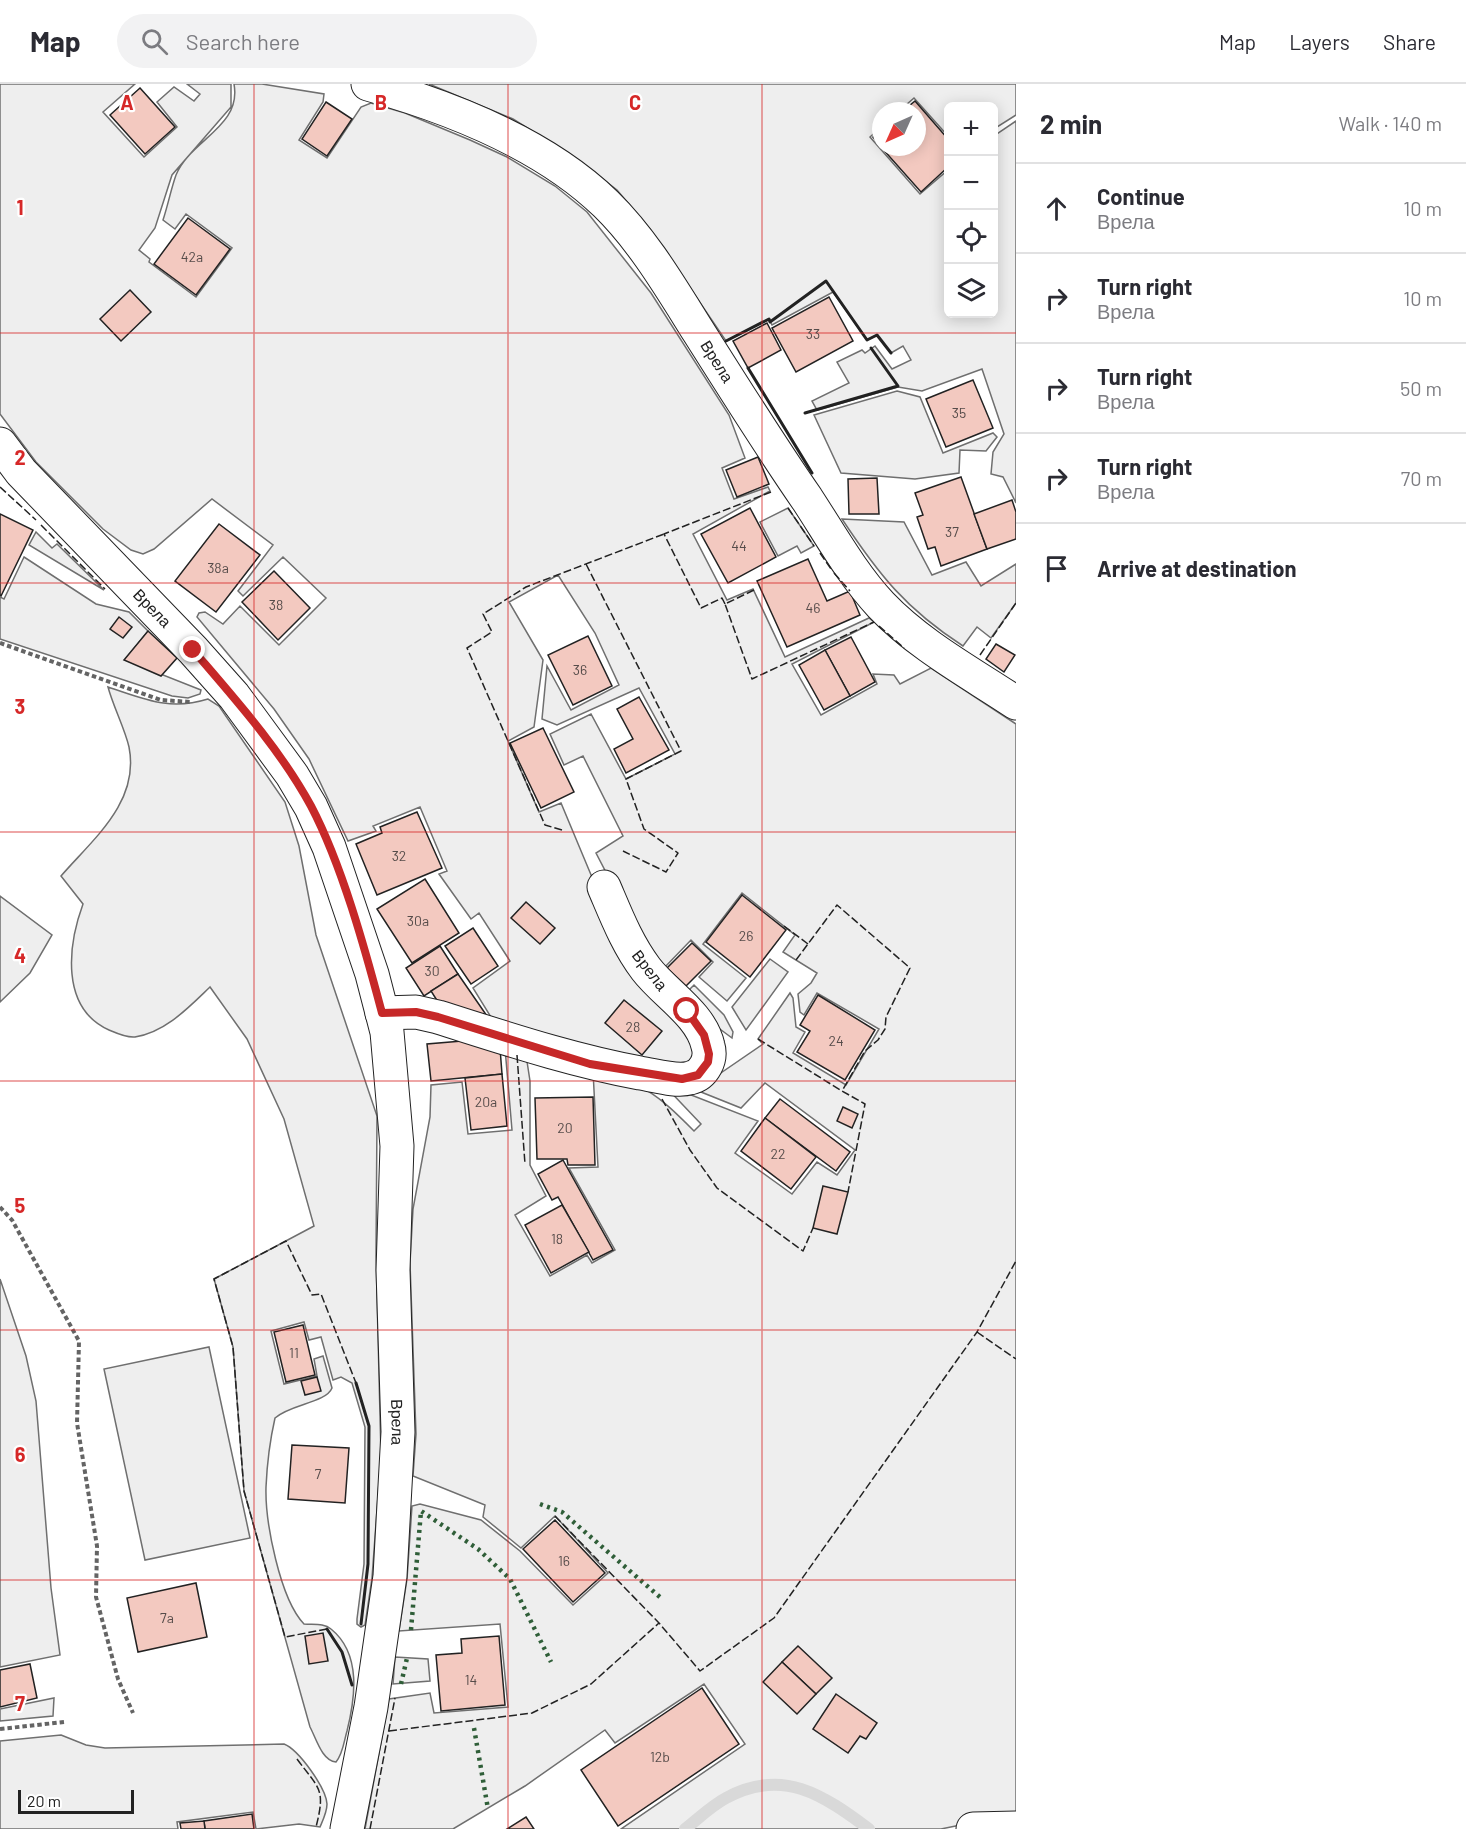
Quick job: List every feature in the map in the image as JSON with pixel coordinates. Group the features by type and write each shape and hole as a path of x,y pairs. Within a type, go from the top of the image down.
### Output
{"street":[{"name":"Врела","path":"368,84 409,96 505,135 567,173 606,204 633,236 676,296 843,554 881,605 929,645 1016,703"},
{"name":"Врела","path":"0,444 21,472 223,684 292,775 311,807 329,847 372,974 387,1032 397,1146 393,1281 398,1432 390,1576 371,1707 347,1829"},
{"name":"Врела","path":"382,1013 416,1012 438,1017 590,1064 682,1079 698,1075 708,1062 709,1054 704,1035 692,1017 644,967 631,946 604,887"},
{"path":"974,1829 1016,1828"}],"path":[{"path":"0,643 161,700 194,702 223,684"},
{"path":"0,1207 12,1220 79,1341 77,1423 97,1546 96,1597 118,1679 133,1713"},
{"path":"0,1729 64,1722"}],"shaded area":[{"path":"0,84 135,84 103,112 144,157 177,127 157,102 174,87 194,101 200,94 187,84 231,84 231,107 172,175 155,228 139,250 150,259 149,262 196,297 232,248 186,214 175,229 163,220 176,175 192,152 223,122 230,111 234,99 234,84 262,84 324,94 323,102 299,140 327,158 361,107 371,103 405,113 470,140 507,157 555,186 587,212 651,293 729,415 745,458 722,468 734,499 768,487 770,491 693,534 727,600 753,589 785,657 869,618 874,622 792,664 821,715 877,684 873,674 894,675 900,684 931,668 1016,724 1016,1819 980,1821 941,1829 621,1829 745,1744 704,1684 615,1743 605,1730 525,1786 453,1829 365,1829 389,1699 430,1693 434,1713 508,1707 500,1624 399,1631 407,1579 412,1506 420,1504 481,1520 520,1551 573,1605 608,1573 555,1516 521,1548 483,1517 485,1505 413,1476 416,1434 410,1263 413,1209 430,1117 431,1085 462,1082 468,1134 512,1130 505,1048 526,1055 530,1081 530,1165 546,1196 515,1215 550,1276 587,1255 592,1263 615,1250 569,1168 598,1167 593,1071 625,1081 649,1092 670,1107 694,1131 701,1124 663,1084 758,1121 735,1153 792,1194 817,1162 837,1175 855,1150 765,1083 741,1108 696,1090 763,1044 758,1039 790,993 793,998 796,1027 805,1032 793,1053 846,1085 879,1029 817,993 804,1015 800,1012 798,994 811,983 817,973 783,952 795,935 742,893 703,944 746,978 727,1001 699,977 713,962 691,940 665,967 689,990 694,985 724,1015 733,1032 732,1038 705,1018 649,955 596,853 623,836 583,756 564,765 550,734 591,714 626,779 675,754 639,688 557,725 542,719 547,666 571,710 619,685 595,633 558,575 509,602 543,660 534,727 508,741 539,812 561,803 594,882 701,1054 677,1071 494,1022 473,988 510,961 479,913 471,919 439,874 447,871 420,807 373,826 376,831 348,841 309,759 274,709 197,617 199,613 205,612 223,624 240,606 279,645 326,598 283,557 243,596 238,591 273,545 212,499 154,549 143,554 131,550 103,529 36,462 0,414"},
{"path":"429,84 1016,84 1016,115 998,126 998,102 944,102 944,132 926,111 926,102 918,102 914,98 909,102 872,102 872,135 870,137 872,156 887,156 920,194 944,173 944,318 998,318 998,133 1016,121 1016,503 1003,477 991,474 993,452 1004,434 982,369 922,391 898,387 817,410 812,401 849,383 837,362 862,350 865,353 875,346 892,369 911,360 903,346 891,353 877,335 867,340 833,292 772,325 769,319 726,341 650,229 617,190 577,159 513,119"},
{"path":"897,391 920,397 943,453 993,433 997,437 986,451 960,450 959,473 915,479 841,473 814,415"},
{"path":"788,508 814,546 801,553 797,546 778,556 760,522"},
{"path":"842,519 904,522 932,575 966,562 981,586 1016,564 1016,603 991,638 977,627 963,646 925,618 895,590 868,557"},
{"path":"36,532 52,548 57,544 104,590 29,545"},
{"path":"24,557 96,604 129,612 148,631 125,660 201,690 200,694 188,698 172,696 0,639 0,597 4,599"},
{"path":"108,687 157,702 181,704 208,699 219,706 285,802 299,846 316,935 377,1116 376,1256 381,1455 372,1578 365,1625 361,1627 357,1624 357,1619 364,1564 365,1427 352,1383 341,1377 333,1380 321,1337 309,1340 304,1322 271,1331 284,1384 317,1376 314,1359 323,1356 332,1388 323,1397 275,1418 269,1452 266,1502 271,1539 281,1579 295,1612 304,1624 322,1625 331,1629 341,1639 352,1664 354,1691 350,1718 343,1747 336,1762 331,1761 323,1753 310,1727 244,1491 233,1347 214,1279 314,1226 284,1119 247,1039 210,987 167,1024 135,1037 109,1030 93,1020 82,1007 75,991 72,956 83,904 61,876 111,818 128,785 131,767 127,740"},
{"path":"0,896 52,935 30,973 0,1002"},
{"path":"770,959 788,972 746,1030 732,1007"},
{"path":"0,1279 26,1356 36,1401 51,1588 60,1655 0,1667"},
{"path":"209,1347 250,1538 145,1560 104,1369"},
{"path":"395,1657 428,1659 430,1681 393,1684"},
{"path":"54,1698 53,1716 0,1721 0,1709"},
{"path":"61,1735 86,1745 105,1748 284,1744 304,1761 317,1780 327,1804 326,1813 320,1827 299,1824 256,1829 253,1812 177,1822 178,1829 0,1829 0,1741"}],"building":[{"path":"140,88 175,127 145,154 110,115"},
{"path":"326,102 352,119 327,156 302,139"},
{"path":"926,114 944,134 944,171 921,192 889,156 926,156"},
{"path":"188,218 230,249 196,295 154,264"},
{"path":"130,290 151,312 121,341 100,319"},
{"path":"829,297 853,341 796,372 772,328"},
{"path":"767,323 781,350 748,368 733,341"},
{"path":"973,380 993,428 946,447 926,399"},
{"path":"758,457 769,484 737,497 726,470"},
{"path":"961,477 987,549 941,566 935,547 928,549 917,517 923,515 915,493"},
{"path":"877,478 879,514 849,514 848,479"},
{"path":"1012,500 1016,512 1016,539 987,549 974,514"},
{"path":"750,508 776,557 728,583 701,534"},
{"path":"0,514 33,530 1,596 0,595"},
{"path":"219,524 260,555 216,612 175,581"},
{"path":"808,559 827,601 850,591 860,615 787,647 757,581"},
{"path":"274,571 310,608 278,640 242,602"},
{"path":"119,617 132,627 123,638 110,629"},
{"path":"148,631 177,658 161,676 124,660"},
{"path":"588,636 612,686 573,705 548,655"},
{"path":"851,637 875,682 850,696 825,650"},
{"path":"996,644 1015,655 1004,672 986,659"},
{"path":"825,650 850,696 824,710 799,665"},
{"path":"639,697 669,750 626,773 614,749 633,739 617,709"},
{"path":"543,728 574,792 541,808 510,743"},
{"path":"417,812 442,868 377,895 356,844 382,833 380,827"},
{"path":"425,879 459,933 412,963 377,909"},
{"path":"742,895 786,930 750,977 706,942"},
{"path":"526,902 555,928 540,944 511,918"},
{"path":"473,928 498,966 471,984 445,946"},
{"path":"692,943 711,961 686,986 667,968"},
{"path":"440,946 458,974 424,996 406,968"},
{"path":"458,974 487,1016 438,1002 431,991"},
{"path":"818,995 875,1030 845,1080 797,1052 810,1031 800,1025"},
{"path":"624,1000 662,1031 642,1055 605,1023"},
{"path":"474,1040 500,1048 502,1074 431,1081 427,1044"},
{"path":"502,1074 507,1126 471,1130 465,1078"},
{"path":"593,1097 595,1165 568,1165 567,1159 537,1159 535,1098"},
{"path":"780,1099 850,1152 836,1171 765,1118"},
{"path":"843,1107 858,1114 852,1128 837,1121"},
{"path":"765,1118 816,1157 791,1189 741,1151"},
{"path":"563,1160 613,1250 593,1260 558,1197 552,1200 538,1174"},
{"path":"823,1186 848,1192 837,1234 813,1228"},
{"path":"562,1205 589,1252 551,1273 525,1225"},
{"path":"303,1325 315,1375 286,1382 274,1332"},
{"path":"317,1377 321,1391 305,1395 301,1381"},
{"path":"292,1445 349,1448 345,1503 288,1499"},
{"path":"555,1520 605,1573 573,1602 523,1549"},
{"path":"196,1583 207,1637 138,1652 127,1598"},
{"path":"323,1633 328,1661 309,1664 305,1636"},
{"path":"499,1636 505,1705 441,1711 436,1655 462,1653 461,1639"},
{"path":"798,1646 832,1678 816,1694 782,1662"},
{"path":"782,1662 816,1694 797,1714 763,1682"},
{"path":"30,1664 37,1698 0,1707 0,1670"},
{"path":"702,1688 739,1744 618,1826 581,1770"},
{"path":"836,1694 877,1723 866,1739 860,1736 848,1753 813,1729"},
{"path":"252,1814 254,1829 205,1829 204,1821"},
{"path":"526,1817 534,1829 507,1829"},
{"path":"204,1821 205,1829 181,1829 180,1823"}],"waterway":[{"path":"685,1829 726,1798 747,1789 766,1785 784,1785 819,1796 869,1829"}],"hedge":[{"path":"540,1504 562,1512 661,1598"},
{"path":"411,1630 421,1511 478,1549 510,1579 551,1662"},
{"path":"401,1684 407,1658"},
{"path":"474,1728 488,1809"}],"fence":[{"path":"0,487 36,520"},
{"path":"725,604 722,598 701,608 664,534 771,492"},
{"path":"788,508 814,546"},
{"path":"41,525 105,589"},
{"path":"562,830 545,825 467,648 492,632 483,614 526,587 664,534"},
{"path":"820,553 831,569"},
{"path":"586,564 681,751 626,779 644,829 678,853 666,872 623,851"},
{"path":"834,573 850,591"},
{"path":"754,590 725,604 752,679 874,622"},
{"path":"980,655 1016,603"},
{"path":"879,626 904,648"},
{"path":"796,960 837,905 910,968 886,1017 885,1029 878,1040 865,1051 842,1091 865,1104 848,1192"},
{"path":"784,926 808,944"},
{"path":"758,1039 842,1091"},
{"path":"517,1055 525,1164"},
{"path":"662,1099 690,1150 717,1188 803,1251 813,1228"},
{"path":"327,1629 285,1637 244,1491 233,1347 214,1279 286,1241 312,1295 321,1294 356,1383"},
{"path":"555,1516 659,1623 700,1671 774,1618 977,1332 1016,1261"},
{"path":"977,1332 1016,1359"},
{"path":"389,1731 532,1713 591,1684 659,1623"},
{"path":"370,1829 395,1698"},
{"path":"297,1759 315,1783 320,1796 316,1827"}],"wall":[{"path":"726,341 769,319 770,322 826,281 867,340 877,335 891,353"},
{"path":"805,413 898,386 871,348"},
{"path":"748,368 812,473"},
{"path":"356,1383 369,1426 368,1564 361,1624"},
{"path":"327,1629 342,1652 352,1685"}],"route":[{"path":"193,650 234,696 292,775 311,807 329,847 372,974 382,1013 416,1012 590,1064 682,1079 698,1075 708,1062 709,1054 704,1035 687,1011"}]}
